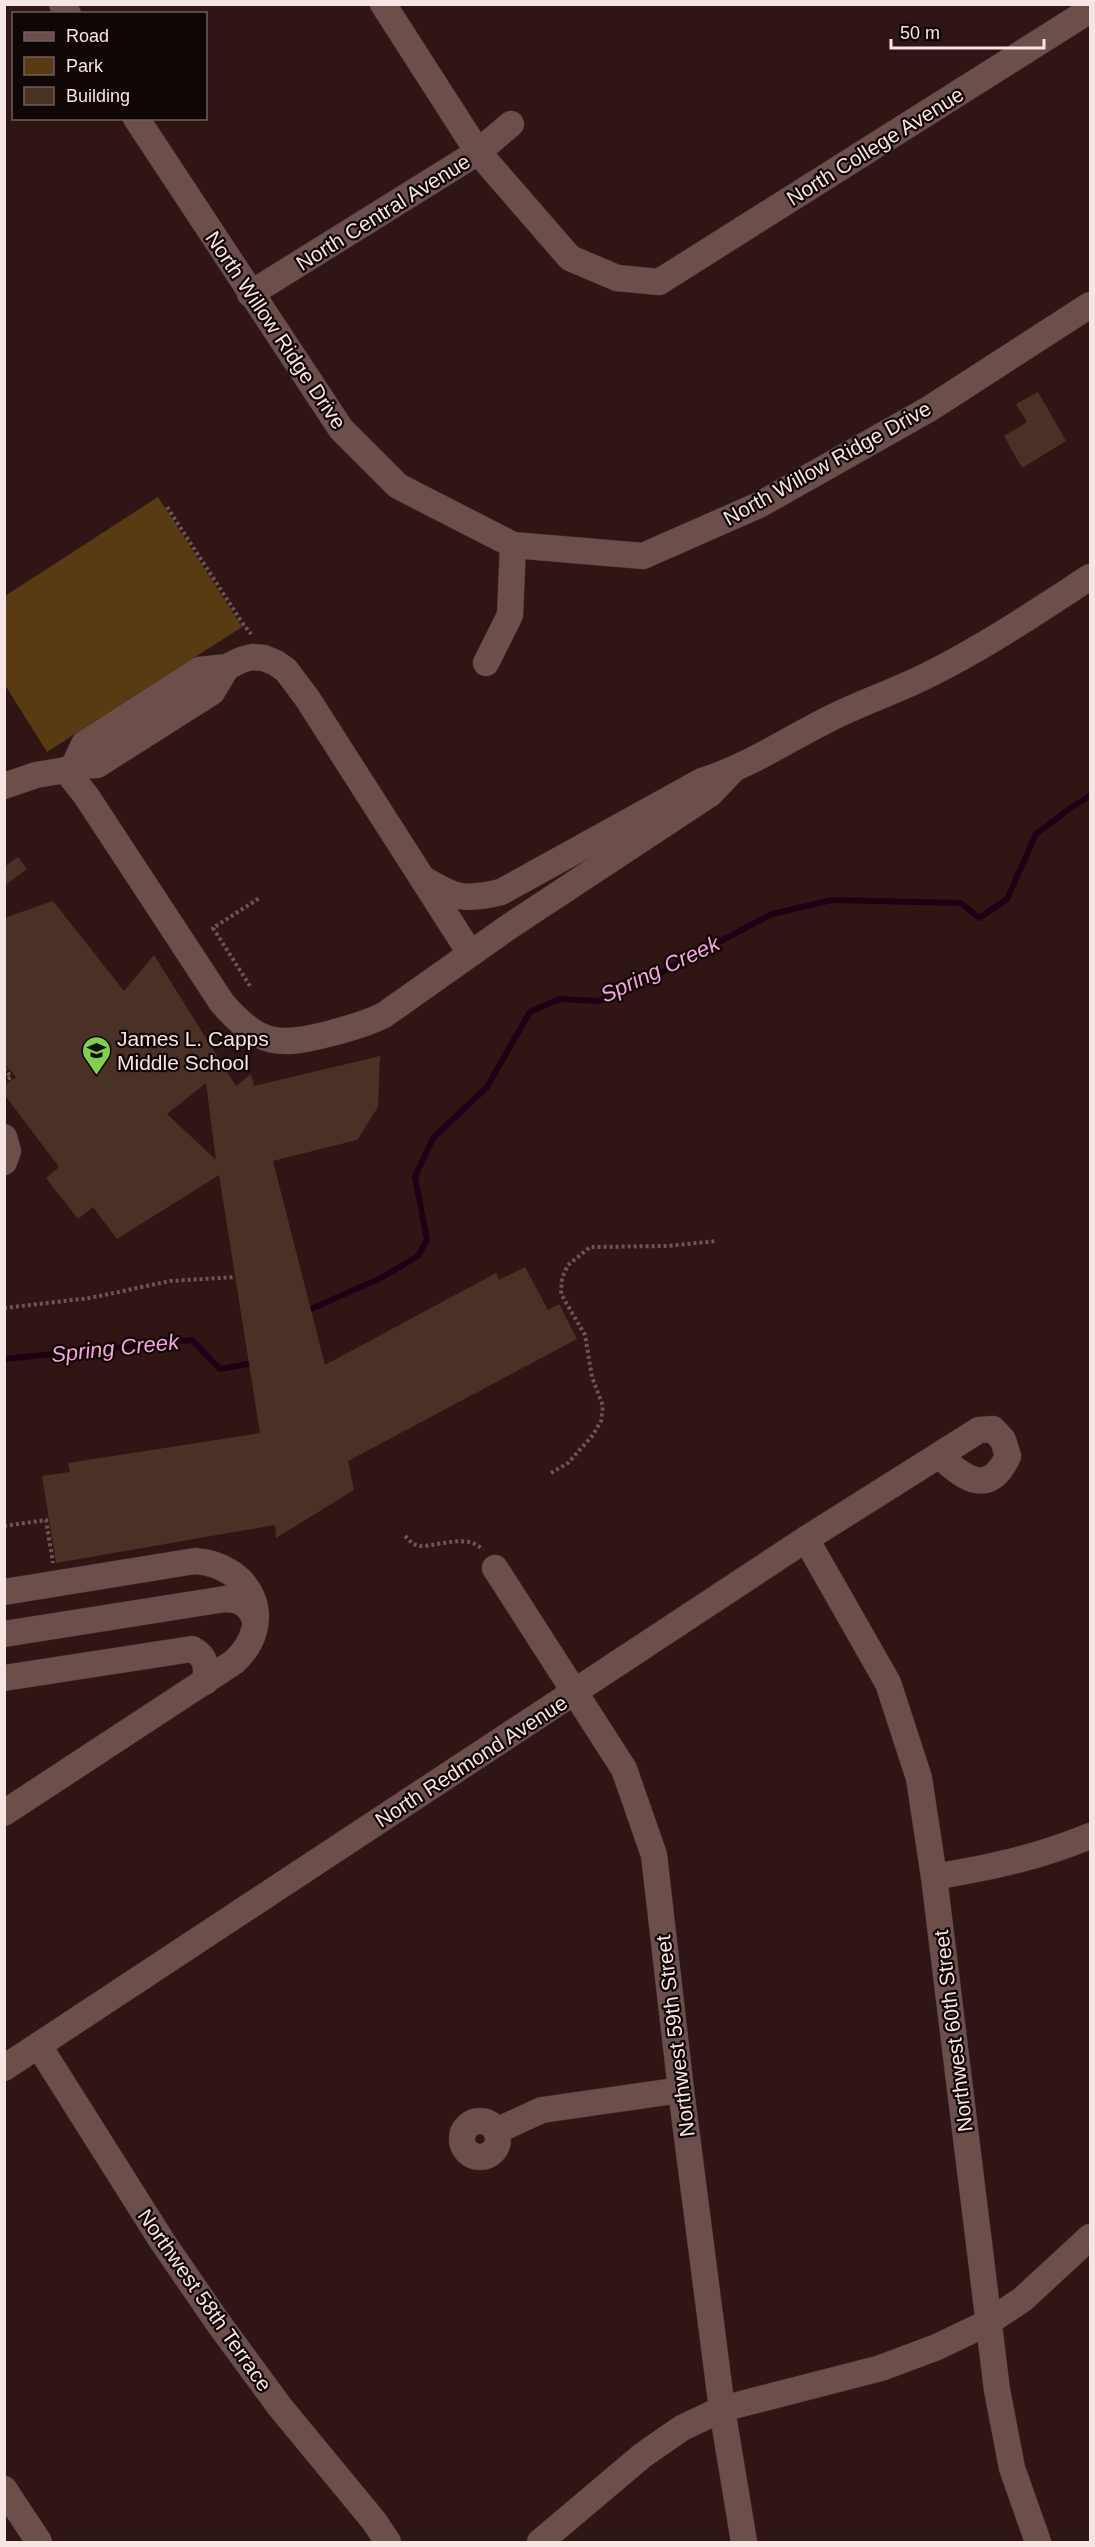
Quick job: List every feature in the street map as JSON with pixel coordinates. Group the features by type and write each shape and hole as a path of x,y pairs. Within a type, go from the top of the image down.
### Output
{"street":[{"path":"383,4 478,152"},
{"name":"North College Avenue","path":"478,152 530,215 570,258 617,278 659,282 1090,10"},
{"name":"North Willow Ridge Drive","path":"137,120 341,429 398,486 513,545 643,556 759,505 929,409 1090,305"},
{"name":"North Central Avenue","path":"250,294 478,152 512,124"},
{"path":"486,663 510,615 513,545"},
{"path":"422,878 449,894 473,899 501,892 702,781 731,772 832,717 927,676 972,652 1090,577"},
{"path":"4,786 70,768 97,765 212,692 227,667 241,660 264,658 276,663 294,679 471,953"},
{"path":"70,768 222,1003 237,1020 254,1033 270,1040 287,1042 303,1040 374,1020 710,794 731,772"},
{"path":"4,1137 8,1151 4,1162"},
{"name":"North Redmond Avenue","path":"4,2068 806,1539 940,1456"},
{"name":"Northwest 60th Street","path":"806,1539 888,1683 919,1778 934,1877 987,2323 1012,2468 1038,2542"},
{"path":"4,1593 195,1561 210,1562 223,1567 244,1584 257,1609 256,1625 242,1654 206,1682 4,1813"},
{"name":"Northwest 59th Street","path":"495,1568 624,1769 654,1855 681,2090 722,2409 744,2542"},
{"path":"4,1634 225,1599 233,1599 248,1606 256,1625"},
{"path":"4,1678 192,1649 203,1658 207,1665 206,1682"},
{"path":"934,1877 1006,1865 1050,1853 1090,1836"},
{"name":"Northwest 58th Terrace","path":"39,2046 162,2241 219,2324 280,2407 374,2521 388,2542"},
{"path":"496,2131 542,2110 681,2090"},
{"path":"540,2542 642,2455 682,2428 722,2409 881,2368 937,2347 987,2323 1023,2299 1090,2237"},
{"path":"4,2489 39,2542"}],"path":[{"path":"167,507 247,631 257,637"},
{"path":"250,986 213,928 261,897"},
{"path":"4,1068 11,1077 4,1082"},
{"path":"551,1473 568,1463 593,1435 601,1421 603,1406 592,1377 585,1335 561,1294 562,1278 568,1265 590,1247 717,1241"},
{"path":"4,1308 90,1298 170,1281 235,1277"},
{"path":"4,1526 46,1520 55,1572"},
{"path":"405,1536 413,1544 420,1546 466,1541 475,1543 483,1549 495,1568"}],"green space":[{"path":"158,497 242,627 47,752 5,685 5,596"}],"building":[{"path":"1038,392 1066,441 1022,468 1004,436 1027,422 1016,404"},
{"path":"18,857 27,869 4,886 4,867"},
{"path":"53,901 124,991 154,955 236,1086 251,1074 254,1086 380,1056 378,1107 357,1140 273,1161 325,1365 496,1273 499,1280 525,1267 548,1310 559,1304 577,1339 348,1461 354,1490 276,1538 275,1525 56,1563 42,1476 70,1472 68,1463 260,1433 219,1175 117,1239 93,1207 78,1219 46,1178 59,1167 4,1094 4,1086 16,1077 4,1063 4,918","holes":["206,1083 216,1160 167,1114"]}],"waterway":[{"name":"Spring Creek","path":"311,1309 381,1278 418,1256 427,1240 415,1177 433,1138 487,1087 530,1012 559,999 598,1001 647,980 772,914 832,900 961,903 979,918 1007,899 1036,834 1090,796"},
{"name":"Spring Creek","path":"4,1359 192,1340 220,1369 248,1364"}],"place":[{"name":"James L. Capps Middle School","path":"96,1076"}]}
